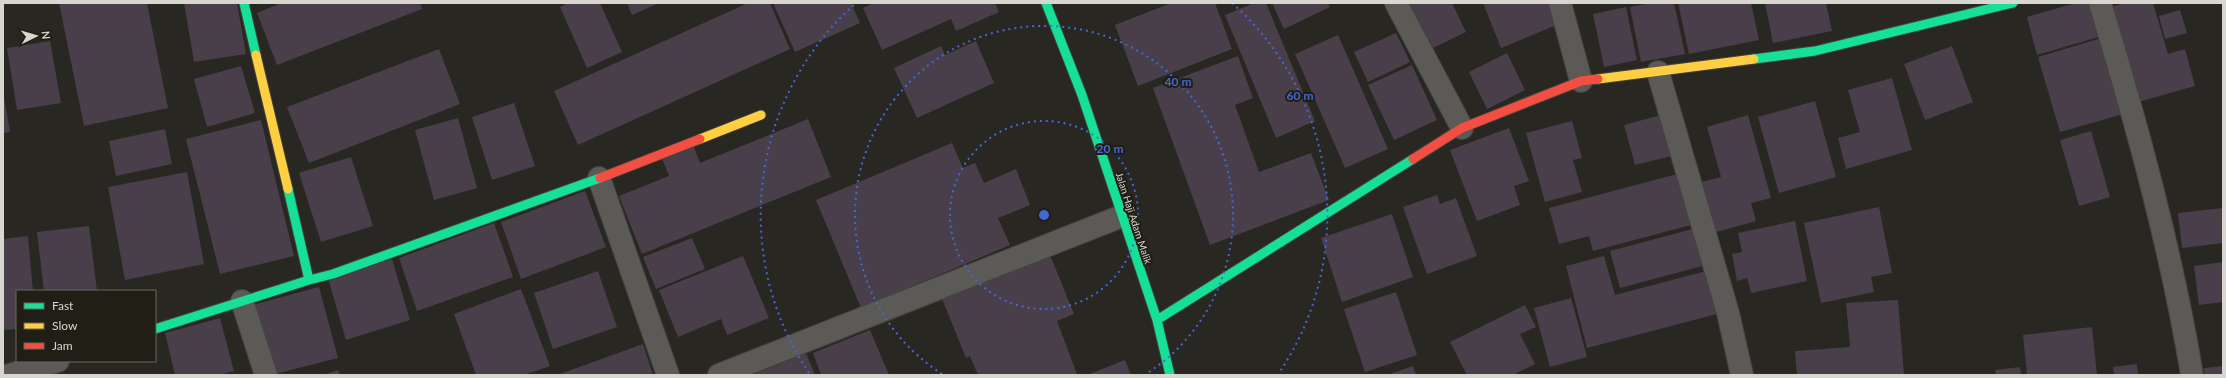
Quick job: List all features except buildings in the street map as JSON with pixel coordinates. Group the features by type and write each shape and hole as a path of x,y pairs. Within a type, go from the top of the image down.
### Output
{"street":[{"path":"244,3 309,280"},
{"name":"Jalan Haji Adam Malik","path":"1046,3 1082,95 1157,320 1170,375"},
{"path":"1396,3 1462,128"},
{"path":"1560,3 1581,81"},
{"path":"1157,320 1462,128 1581,81 1815,51 2013,3"},
{"path":"2100,3 2134,117 2180,305 2192,375"},
{"path":"1658,72 1728,313 1742,375"},
{"path":"156,329 309,280 333,274 599,178 761,114"},
{"path":"599,178 668,375"},
{"path":"719,375 1122,216"},
{"path":"242,301 266,375"},
{"path":"9,375 54,362"}],"traffic: fast":[{"path":"244,3 256,55"},
{"path":"1046,3 1082,95 1157,320 1170,375"},
{"path":"1754,59 1815,51 2013,3"},
{"path":"1157,320 1413,159"},
{"path":"309,280 333,274 600,178"},
{"path":"156,329 309,280 288,189"}],"traffic: slow":[{"path":"256,55 288,189"},
{"path":"1598,79 1754,59"},
{"path":"700,139 761,115"}],"traffic: jam":[{"path":"1413,159 1462,128 1581,81 1598,79"},
{"path":"600,178 700,139"}]}
